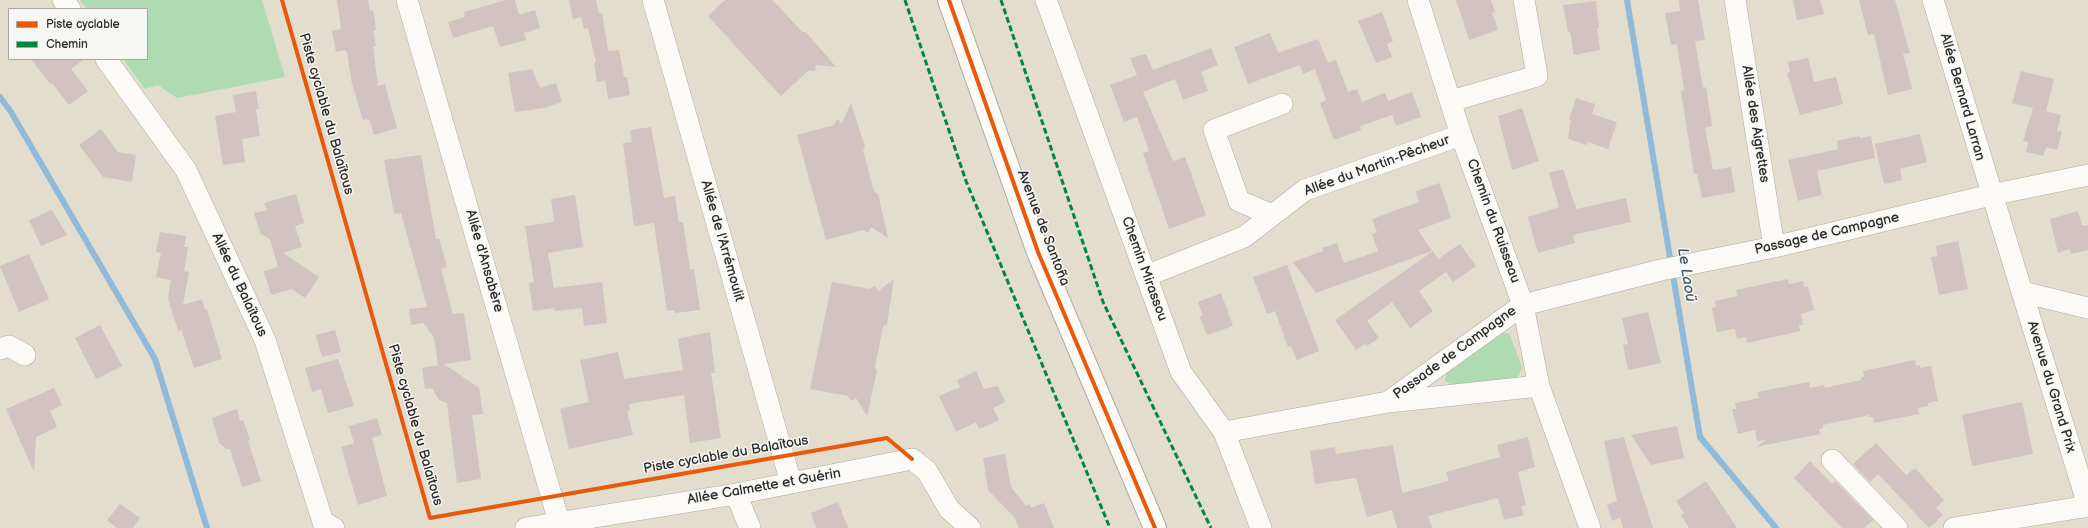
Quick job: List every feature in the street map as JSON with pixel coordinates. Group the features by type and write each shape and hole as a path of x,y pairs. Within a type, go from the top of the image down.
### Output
{"main road":[{"name":"Avenue de Santoña","path":"949,0 1038,252 1155,528"},
{"name":"Avenue de Santoña","path":"1127,460 1159,528"}],"street":[{"path":"63,0 69,8"},
{"name":"Allée d'Ansabère","path":"407,0 559,522"},
{"name":"Allée de l'Arrémoulit","path":"653,0 791,483"},
{"name":"Chemin Mirassou","path":"1046,0 1181,372 1224,432 1261,528"},
{"name":"Chemin du Ruisseau","path":"1418,0 1461,135 1523,305"},
{"path":"1451,100 1537,76 1524,0"},
{"name":"Allée des Aigrettes","path":"1735,0 1774,248"},
{"name":"Allée Bernard Larran","path":"1934,0 1991,195 2022,292"},
{"name":"Allée du Balaïtous","path":"107,60 186,170 265,340 323,522 334,528"},
{"path":"1272,215 1239,201 1214,130 1282,104"},
{"name":"Allée du Martin-Pêcheur","path":"1146,276 1244,238 1305,190 1461,135"},
{"name":"Passage de Campagne","path":"1661,270 1774,248 1991,195 2088,175"},
{"name":"Passade de Campagne","path":"1388,402 1523,305 1661,270"},
{"path":"2022,292 2088,308"},
{"name":"Avenue du Grand Prix","path":"2022,292 2088,506"},
{"name":"Passade de Campagne","path":"1224,432 1388,402 1539,386 1523,305"},
{"path":"0,349 9,346 25,355"},
{"path":"1539,386 1590,528"},
{"name":"Allée Calmette et Guérin","path":"527,528 736,494 912,459 927,471 949,509 970,528"},
{"path":"1832,460 1897,528"},
{"path":"736,494 750,528"},
{"path":"1954,528 2088,506"}],"green space":[{"path":"80,0 262,0 285,77 177,98 158,85 145,89 124,60 148,60 148,8 86,8"},
{"path":"1501,333 1509,333 1522,367 1518,378 1453,385 1445,381 1447,371"}],"building":[{"path":"337,0 368,0 370,11 373,10 376,30 373,31 376,46 373,47 378,86 385,84 397,128 374,135 369,119 363,120 352,84 347,52 345,50 336,52 332,31 341,29"},
{"path":"506,0 515,0 519,15 535,10 540,28 524,33 526,40 500,47 493,26 453,38 448,22 465,17 464,12"},
{"path":"569,0 596,0 599,14 602,13 608,51 619,50 624,77 627,77 630,95 608,99 605,80 597,82 594,63 596,62 588,28 584,29 581,17 573,19"},
{"path":"725,0 773,0 802,32 806,32 836,67 816,65 815,71 809,70 781,96 708,16"},
{"path":"1456,0 1491,0 1495,12 1492,13 1498,30 1469,40"},
{"path":"1679,0 1698,0 1705,40 1695,41 1703,88 1706,87 1712,126 1705,128 1713,170 1731,167 1735,192 1702,198 1697,174 1694,174 1681,91 1684,90 1677,44 1671,45 1665,13 1680,11"},
{"path":"1793,0 1820,0 1824,14 1797,20"},
{"path":"1859,0 1895,0 1910,53 1903,54 1912,89 1888,95 1874,34 1868,35"},
{"path":"1596,1 1599,28 1597,28 1600,50 1574,55 1563,5"},
{"path":"1382,12 1393,41 1387,44 1392,57 1376,63 1358,21"},
{"path":"1270,33 1278,53 1318,39 1328,63 1336,60 1348,92 1357,89 1362,102 1385,93 1388,101 1412,92 1421,117 1396,126 1392,115 1360,126 1361,130 1334,140 1320,103 1326,100 1315,69 1303,74 1300,65 1248,84 1234,47"},
{"path":"1211,48 1218,65 1201,72 1208,91 1183,100 1175,79 1143,92 1173,161 1185,157 1206,215 1169,229 1143,153 1149,151 1137,117 1124,122 1110,85 1137,75 1130,58 1146,54 1153,70"},
{"path":"1808,58 1814,82 1836,77 1843,104 1800,115 1787,73 1790,72 1788,62"},
{"path":"32,60 83,60 71,69 88,91 69,105 52,83 50,84"},
{"path":"532,69 540,88 556,83 562,102 544,108 515,112 508,73"},
{"path":"2021,71 2054,79 2046,111 2061,115 2057,130 2062,132 2057,150 2046,147 2043,156 2026,152 2028,142 2023,141 2033,108 2012,103"},
{"path":"256,91 259,109 256,109 260,136 242,139 245,162 223,165 215,116 236,112 233,95"},
{"path":"1576,98 1595,104 1592,114 1617,122 1608,149 1588,142 1587,145 1568,139 1571,120 1569,119"},
{"path":"851,103 865,147 863,151 874,191 878,194 888,238 871,227 868,233 863,230 826,240 797,135 834,125 837,119 842,123"},
{"path":"1522,108 1539,161 1512,170 1498,116"},
{"path":"651,127 664,198 675,196 679,222 683,222 690,269 694,269 700,310 675,313 674,310 667,311 654,223 634,226 623,143 632,142 630,130"},
{"path":"101,129 118,152 136,155 132,182 103,177 79,145"},
{"path":"1920,134 1927,162 1900,169 1902,180 1884,184 1875,144"},
{"path":"1860,136 1860,138 1871,136 1875,158 1817,171 1822,195 1798,201 1788,160 1838,149 1837,141"},
{"path":"421,155 436,239 439,239 447,267 441,269 453,314 464,313 471,360 438,365 434,337 423,323 411,325 409,309 427,307 401,213 394,214 384,160"},
{"path":"1563,169 1576,209 1626,198 1631,222 1573,235 1575,243 1538,253 1528,217 1559,207 1549,173"},
{"path":"1440,183 1451,218 1418,230 1432,251 1316,293 1293,262 1323,251 1322,248 1337,243 1344,263 1378,251 1372,234 1377,232 1372,219 1419,202 1416,191"},
{"path":"296,194 304,223 295,226 302,247 283,253 319,277 305,298 292,289 271,295 264,271 278,267 270,239 260,233 254,213 267,210 264,203"},
{"path":"575,195 583,247 548,253 554,288 602,282 607,323 584,326 582,308 555,311 555,308 533,311 529,283 534,282 525,226 554,222 551,199"},
{"path":"52,210 67,235 41,246 29,220"},
{"path":"2078,211 2082,226 2088,225 2088,250 2071,254 2070,249 2058,253 2050,219"},
{"path":"160,232 186,236 184,247 188,247 184,271 189,272 183,305 202,299 205,310 207,309 222,359 194,368 181,329 179,333 168,299 171,280 156,277 161,253 156,252"},
{"path":"1958,241 1968,289 1939,295 1931,257 1937,256 1936,246"},
{"path":"1460,244 1476,266 1453,282 1446,272 1419,291 1433,311 1410,328 1392,302 1367,321 1379,338 1367,346 1365,344 1356,350 1335,320 1433,251 1438,259"},
{"path":"29,254 49,299 19,312 0,266"},
{"path":"1287,265 1319,351 1297,360 1291,346 1288,347 1275,311 1267,314 1253,277"},
{"path":"894,279 887,324 883,326 875,367 877,371 867,416 856,398 851,401 848,396 810,389 832,282 870,289 875,286 878,291"},
{"path":"1788,279 1789,284 1803,281 1804,287 1808,286 1814,310 1801,314 1803,325 1799,325 1800,331 1747,343 1746,337 1737,339 1735,329 1717,332 1712,308 1716,307 1715,301 1738,296 1736,290"},
{"path":"1221,293 1233,326 1207,335 1200,317 1203,316 1198,302"},
{"path":"1648,312 1661,363 1628,370 1623,345 1628,344 1622,318"},
{"path":"100,325 122,366 96,379 75,338"},
{"path":"335,330 341,352 322,357 316,335"},
{"path":"710,332 715,373 711,373 721,438 690,443 684,395 629,404 630,410 627,411 633,435 569,449 560,409 589,402 580,360 618,352 624,379 683,370 678,339"},
{"path":"338,359 354,406 328,413 321,389 312,392 305,368"},
{"path":"1915,360 1916,366 1920,365 1920,368 1931,366 1938,401 1928,403 1928,406 1918,408 1919,414 1874,423 1873,417 1869,417 1869,415 1823,425 1823,428 1819,429 1820,434 1756,447 1766,440 1757,441 1755,430 1738,434 1732,409 1736,409 1735,403 1759,398 1757,392 1809,382 1810,388 1824,385 1825,388 1861,380 1861,377 1864,377 1863,371"},
{"path":"444,364 479,388 483,414 472,415 481,479 457,483 447,403 439,400 432,388 425,389 422,368"},
{"path":"976,371 984,389 998,386 1005,402 993,408 999,420 979,429 976,422 956,432 939,396 960,387 957,380"},
{"path":"54,388 62,405 50,411 57,427 36,437 34,472 6,409"},
{"path":"2022,402 2033,454 1972,466 1962,415"},
{"path":"237,409 240,421 243,420 250,440 248,441 261,481 242,487 230,449 226,449 219,443 212,418"},
{"path":"377,418 382,435 372,438 387,496 358,505 341,447 354,443 349,426"},
{"path":"1677,426 1684,458 1651,465 1631,435"},
{"path":"1528,437 1535,467 1518,472 1526,505 1521,506 1524,515 1504,520 1498,498 1428,516 1432,528 1397,528 1392,510 1367,517 1356,478 1315,484 1310,451 1335,447 1336,454 1393,445 1402,493 1449,481 1446,472 1500,457 1497,445"},
{"path":"1624,437 1653,528 1623,528 1620,518 1612,521 1607,505 1617,501 1604,441"},
{"path":"1876,443 1906,475 1915,468 1944,500 1936,508 1943,515 1929,528 1878,474 1870,482 1853,464"},
{"path":"1005,454 1011,487 1026,506 1030,504 1031,508 1044,503 1054,528 1019,528 1015,518 988,490 983,458"},
{"path":"1810,461 1832,484 1835,481 1873,520 1864,528 1842,528 1794,478"},
{"path":"1706,481 1737,528 1689,528 1681,515 1684,513 1676,501"},
{"path":"838,502 848,528 816,528 811,513"},
{"path":"120,504 140,518 133,528 117,528 107,520"}],"waterway":[{"name":"Le Laoü","path":"1627,0 1700,437 1776,528"},
{"path":"0,97 11,112 155,359 207,528"}],"marked path":[{"path":"905,0 966,181 1110,528"},
{"path":"1001,0 1103,302 1211,528"}],"cycle path":[{"name":"Piste cyclable du Balaïtous","path":"282,0 430,518 887,438 912,459"},
{"path":"949,0 1038,252 1155,528"}]}
